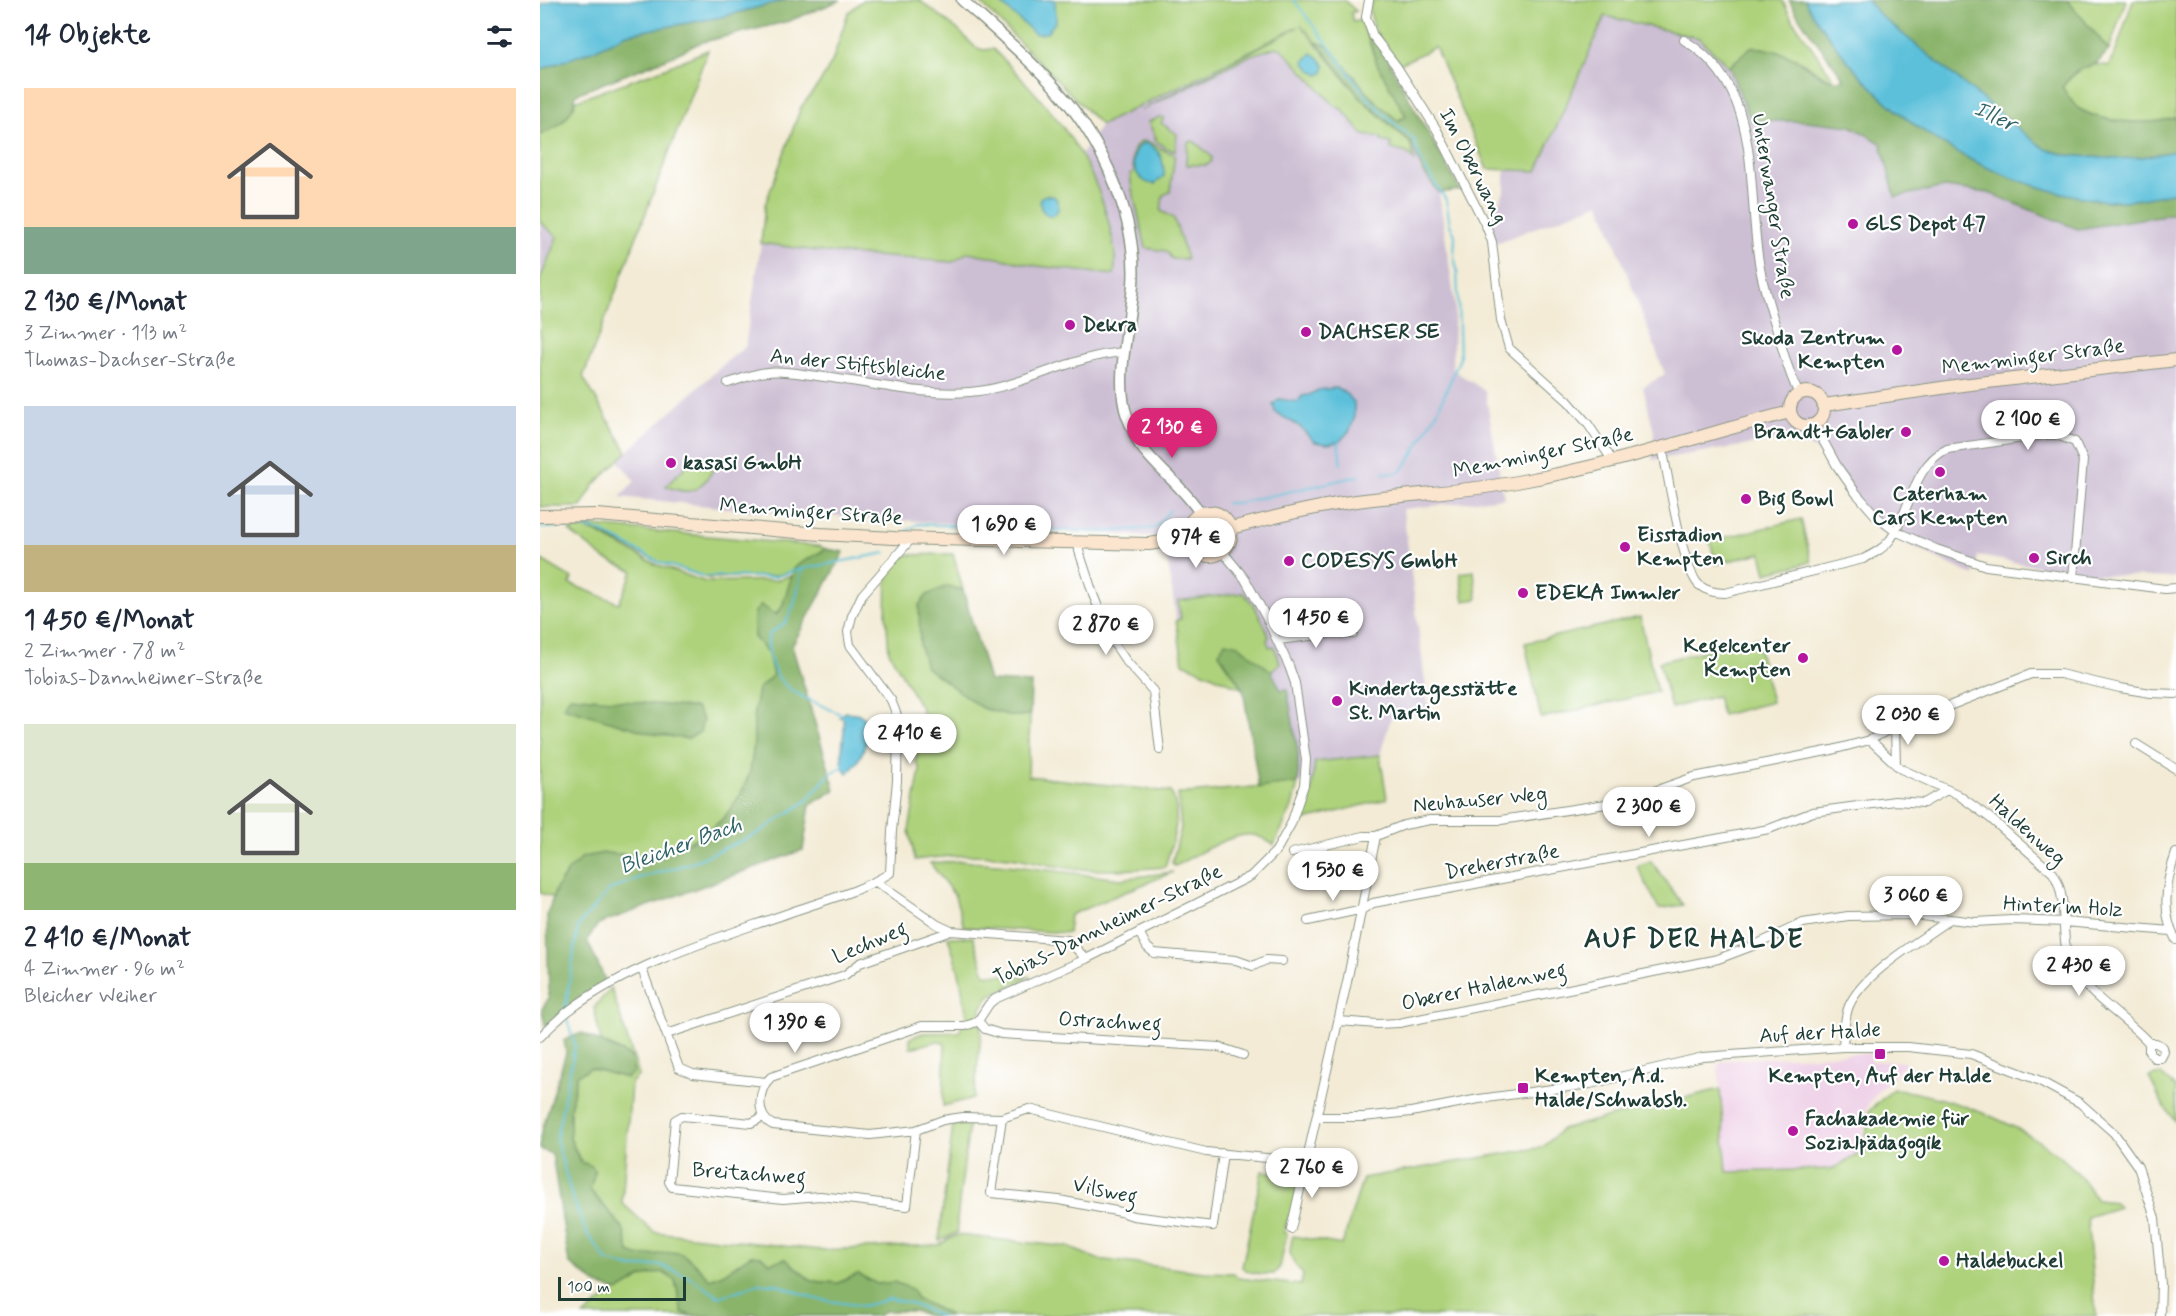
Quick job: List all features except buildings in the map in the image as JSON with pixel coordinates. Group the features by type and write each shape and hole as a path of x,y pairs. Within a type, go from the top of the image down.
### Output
{"main road":[{"name":"Memminger Straße","path":"1824,405 1997,381 2176,360"},
{"path":"1808,392 1815,394 1824,405 1822,416 1814,424 1807,426 1793,420 1790,412 1792,400 1799,394 1808,392"},
{"name":"Memminger Straße","path":"1231,528 1333,505 1473,490 1524,481 1790,412"},
{"path":"1215,512 1222,516 1231,528 1230,541 1223,552 1216,555 1201,555 1190,545 1187,538 1189,523 1200,513 1215,512"},
{"name":"Memminger Straße","path":"540,516 597,515 819,534 911,539 1149,544 1187,538"}],"street":[{"path":"962,0 1059,92 1094,140 1108,169 1127,220 1133,261 1133,284 1124,352 1123,388 1126,413 1139,443 1177,483 1200,513"},
{"name":"Im Oberwang","path":"1368,4 1366,17 1373,36 1397,67 1437,130 1487,228 1492,242 1502,331 1509,348 1568,401 1588,424 1612,460"},
{"name":"Unterwanger Straße","path":"1684,40 1699,49 1712,62 1725,81 1742,115 1750,161 1760,268 1785,360 1799,394"},
{"name":"An der Stiftsbleiche","path":"728,383 766,372 789,372 866,382 897,389 945,393 972,392 997,387 1081,359 1124,352"},
{"path":"1814,424 1837,466 1856,493 1877,517 1895,531 1945,553 1986,566 2073,579 2165,589 2176,588"},
{"path":"1662,447 1688,567 1699,585 1707,590 1725,593 1863,559 1882,548 1895,531 1928,462 1947,449 2057,435 2075,442 2083,460 2073,579"},
{"path":"540,1037 566,1014 607,986 642,969 690,949 876,882 890,873 897,781 898,718 891,700 850,645 848,632 852,616 862,595 911,539"},
{"path":"1079,543 1079,551 1094,597 1111,639 1126,661 1154,691 1160,750"},
{"name":"Tobias-Dannheimer-Straße","path":"978,1021 995,999 1086,959 1251,876 1276,851 1292,824 1304,785 1306,760 1296,692 1289,666 1278,640 1245,579 1223,552"},
{"path":"1278,640 1334,633 1353,634"},
{"name":"Neuhauser Weg","path":"1376,836 1395,828 1430,820 1501,820 1605,806 1639,798 1694,777 1832,750 1870,740 1895,727 2031,674 2060,674 2120,688 2176,694"},
{"path":"1895,727 1896,765"},
{"name":"Haldenweg","path":"1870,740 1901,769 1957,794 1990,818 2053,873 2062,894 2064,939 2071,964 2083,982 2139,1031 2149,1043"},
{"path":"2136,744 2176,769"},
{"name":"Dreherstraße","path":"1308,921 1363,909 1373,903 1769,829 1813,812 1895,801 1924,803 1947,790"},
{"path":"1291,1229 1339,1021 1376,836 1364,836 1292,854"},
{"path":"2176,854 2168,879 2166,899 2171,931 2176,940"},
{"path":"876,882 938,925 951,931"},
{"name":"Oberer Haldenweg","path":"1339,1021 1400,1023 1718,959 1803,923 1848,916 1911,915 1950,919"},
{"path":"1843,1047 1846,1016 1855,994 1881,968 1950,919"},
{"name":"Hinter'm Holz","path":"1950,919 1975,922 2012,920 2064,922 2171,931"},
{"name":"Lechweg","path":"667,1034 845,975 860,963 951,931 1068,940 1086,959"},
{"path":"1139,932 1147,947 1154,953 1236,960 1253,966 1266,960 1282,961"},
{"path":"642,969 679,1068 684,1071 766,1082"},
{"path":"978,1021 965,1026 929,1025 911,1029 780,1072 766,1082 761,1103 763,1117 773,1125 870,1135 916,1130 943,1120 963,1117 1002,1118 1029,1108 1206,1152 1308,1162"},
{"name":"Ostrachweg","path":"978,1021 985,1029 1001,1034 1219,1047 1243,1055"},
{"name":"Auf der Halde","path":"1317,1116 1363,1117 1411,1112 1479,1099 1590,1084 1703,1057 1843,1047 1908,1047 1971,1054 2038,1080 2080,1103 2114,1133 2138,1167 2155,1218 2161,1284 2160,1316"},
{"name":"Breitachweg","path":"763,1117 751,1123 677,1117 669,1182 672,1186 783,1199 820,1196 907,1206 916,1130"},
{"name":"Vilsweg","path":"1002,1118 991,1193 1068,1202 1133,1216 1213,1226 1223,1153"}],"shaded area":[{"path":"1605,16 1699,38 1729,67 1752,121 1807,121 1851,126 1881,143 1895,197 1945,187 1989,193 2078,229 2176,213 2176,577 2084,574 1978,556 1974,576 1878,529 1815,449 1793,438 1652,460 1654,432 1643,387 1665,374 1600,203 1496,243 1489,222 1505,190 1505,170 1537,171"},
{"path":"1302,24 1362,99 1411,143 1421,170 1439,193 1455,305 1452,369 1485,391 1504,498 1403,509 1429,713 1392,714 1380,755 1315,762 1313,781 1259,788 1243,689 1183,663 1166,551 1158,537 749,510 620,497 635,481 619,462 627,452 745,347 761,243 824,252 968,252 1038,266 1117,254 1103,202 1082,154 1101,125"},
{"path":"540,222 557,237 540,280"},
{"name":"Fachakademie für Sozialpädagogik","path":"1870,1053 1871,1061 1907,1062 1878,1091 1866,1109 1861,1153 1832,1169 1727,1172 1718,1063 1729,1060"}],"green space":[{"path":"786,0 841,0 789,21 699,43 668,58 576,94 569,115 554,128 540,135 540,70 594,50 627,34 721,17"},
{"path":"863,0 919,0 957,29 975,47 983,50 993,49 1030,87 1077,148 1100,194 1115,253 1114,275 1038,266 968,252 953,262 824,252 761,243 765,205 801,107 832,62 848,13"},
{"path":"978,0 1344,0 1356,11 1351,13 1353,22 1361,20 1377,64 1406,116 1397,121 1372,98 1328,46 1316,42 1301,25 1362,100 1410,143 1414,160 1407,153 1391,149 1391,143 1381,141 1381,137 1363,135 1342,109 1335,106 1283,50 1277,47 1251,55 1141,110 1298,27 1101,125"},
{"path":"1373,0 1782,0 1792,19 1836,82 1792,57 1763,48 1751,47 1729,67 1699,38 1605,16 1537,171 1487,169 1435,47 1400,64 1376,33 1369,9"},
{"path":"1789,0 1805,0 1830,38 1875,91 1926,134 1955,151 1985,167 2016,179 2050,190 2083,197 2125,201 2176,192 2176,213 2078,229 1989,193 1945,187 1895,197 1881,143 1851,126 1807,121 1751,121 1729,67 1751,47 1769,49 1786,55 1825,78 1844,79"},
{"path":"1866,0 2067,0 2109,50 2097,63 2076,71 2062,87 2070,99 2079,109 2101,118 2127,122 2152,122 2176,118 2176,151 2119,159 2065,155 2046,149 1882,17"},
{"path":"2067,0 2126,0 2109,50"},
{"path":"2133,0 2176,0 2176,118 2153,122 2127,122 2101,118 2076,107 2062,87 2088,66 2108,66 2115,54"},
{"path":"1376,33 1392,68 1460,190 1439,193 1422,170 1411,143 1362,99 1316,42 1328,46 1372,98 1398,121 1406,116 1377,64 1367,34"},
{"path":"708,50 583,377 627,452 594,485 581,507 540,507 540,280 557,237 540,222 540,135 574,107 575,101"},
{"path":"1160,117 1164,118 1161,123 1177,134 1175,151 1166,148 1154,139 1156,138 1148,122"},
{"path":"1142,141 1175,154 1170,192 1163,195 1161,211 1174,218 1187,259 1172,259 1166,251 1146,248 1130,174 1134,171 1132,158 1134,150"},
{"path":"1191,141 1212,157 1211,162 1207,165 1187,165 1188,143"},
{"path":"692,460 714,469 699,487 682,491 666,486"},
{"path":"1801,519 1811,562 1766,573 1761,553 1716,564 1710,541"},
{"path":"583,525 819,546 826,549 799,564 794,571 774,576 707,578 658,562"},
{"path":"586,529 599,534 657,565 706,582 776,580 793,575 782,607 754,637 768,653 773,675 754,712 754,745 750,772 742,792 725,817 706,833 678,848 645,856 604,853 556,889 553,897 540,893 540,559 572,578 570,584 619,603 633,571 605,559 569,531"},
{"path":"826,549 844,552 792,646 835,790 810,805 803,850 598,924 587,940 606,982 581,997 545,1026 542,1009 549,998 547,914 556,889 567,872 583,857 604,853 645,856 678,848 706,833 725,817 742,792 750,772 758,689 773,675 768,653 754,637 754,613 761,605 776,615 782,607 794,569"},
{"path":"953,554 963,590 947,586 926,667 982,708 1012,716 1030,715 1028,776 1171,792 1176,820 1165,867 1116,870 1079,869 1004,856 979,855 915,860 909,830 920,770 916,761 922,710 889,652 886,614 887,571 900,555"},
{"path":"1474,571 1477,599 1464,601 1460,573"},
{"path":"947,586 963,590 989,681 1031,683 1030,715 1012,716 982,708 926,667 920,646 919,605 927,595"},
{"path":"1243,593 1258,613 1269,637 1267,640 1269,647 1274,646 1280,663 1271,671 1238,645 1219,653 1243,689 1183,663 1176,620 1181,619 1178,601"},
{"path":"1640,617 1657,692 1541,718 1525,643"},
{"path":"1756,638 1772,702 1722,715 1717,696 1671,708 1659,662"},
{"path":"1225,642 1238,645 1271,671 1281,690 1287,689 1298,752 1298,783 1259,788 1243,689 1219,653"},
{"path":"570,696 696,708 703,720 700,732 688,739 653,734 563,707"},
{"path":"1380,755 1387,799 1302,821 1311,793 1315,762"},
{"path":"1298,783 1292,807 1274,845 1259,836 1244,835 1224,841 1175,866 1172,863 1181,828 1178,794"},
{"path":"961,861 1121,879 1173,872 1070,915 1068,933 964,927 955,896 930,863"},
{"path":"1651,861 1683,905 1659,909 1637,866"},
{"path":"948,937 973,937 985,974 1029,977 989,996 981,1008 981,1035 974,1098 943,1106 945,1044 938,1041 910,1048 910,1038 923,1033 959,1032 967,1017 959,972"},
{"path":"611,988 639,1075 631,1083 622,1203 654,1232 820,1250 939,1245 958,1235 1068,1247 1097,1259 1204,1272 1234,1273 1238,1278 1301,1285 1303,1274 1290,1253 1293,1236 1342,1245 1363,1178 1543,1147 1562,1129 1720,1089 1727,1172 1832,1169 1864,1151 1869,1111 1893,1089 1941,1099 2014,1127 2057,1154 2075,1170 2097,1200 2115,1202 2119,1207 2087,1217 2096,1316 952,1316 917,1299 894,1282 877,1284 858,1274 838,1283 812,1281 785,1259 770,1263 761,1256 751,1255 723,1274 710,1279 671,1252 639,1257 629,1252 623,1228 590,1190 592,1166 581,1162 570,1138 570,1109 577,1075 590,1068 627,1078 631,1057 601,1041 594,1008"},
{"path":"582,1033 631,1057 634,1072 627,1078 590,1068 577,1075 570,1109 570,1138 580,1162 592,1166 595,1171 590,1190 623,1228 629,1252 644,1256 679,1253 692,1261 710,1279 723,1274 751,1255 761,1256 770,1263 785,1259 812,1281 838,1283 858,1274 877,1284 894,1282 912,1289 917,1299 952,1316 928,1316 915,1311 885,1311 878,1316 775,1316 753,1313 745,1316 691,1316 682,1312 675,1280 662,1272 642,1277 619,1291 599,1286 569,1263 552,1154 540,1149 540,1137 566,1053 564,1040"},
{"path":"2160,1074 2176,1088 2176,1122 2162,1103 2149,1077"},
{"path":"969,1124 957,1220 958,1232 939,1241 953,1125"},
{"path":"1262,1171 1298,1176 1300,1180 1291,1219 1287,1221 1284,1233 1287,1234 1280,1267 1274,1274 1253,1273 1242,1267"},
{"path":"662,1272 675,1280 682,1312 691,1316 583,1316 616,1290 619,1291 642,1277"}],"water":[{"path":"554,0 786,0 721,17 627,34 594,50 540,70 540,5"},
{"path":"997,0 1055,0 1056,21 1047,33 1035,34"},
{"name":"Iller","path":"1805,0 1866,0 1882,17 2046,149 2065,155 2119,159 2176,151 2176,192 2125,201 2109,201 2050,190 1985,167 1926,134 1875,91 1830,38"},
{"path":"1312,53 1325,66 1323,73 1319,75 1304,62"},
{"path":"1144,143 1154,148 1162,160 1164,176 1155,184 1142,179 1134,167 1135,154"},
{"path":"1046,195 1055,197 1058,203 1057,211 1050,216 1043,211 1040,204 1040,198"},
{"path":"1335,388 1344,392 1354,402 1354,419 1350,430 1340,441 1328,444 1315,442 1299,426 1275,412 1273,404 1280,399 1298,402 1302,396 1318,390"},
{"path":"845,712 859,714 865,719 867,726 862,753 847,773 842,762 844,719 840,717"}],"waterway":[{"name":"Bleicher Bach","path":"1294,0 1368,98 1414,140 1427,171 1446,200 1450,225 1455,235 1454,256 1457,270 1460,358 1438,410 1412,456 1397,473 1383,473"},
{"path":"1338,441 1341,464"},
{"name":"Bleicher Bach","path":"1226,503 1238,503 1359,476"},
{"name":"Bleicher Bach","path":"907,531 918,524 1100,532 1155,528 1170,510"},
{"path":"540,528 578,526 600,531 659,562 703,576 774,577 801,569"},
{"name":"Bleicher Bach","path":"844,716 802,696 781,680 773,669 768,635 786,622 795,602 802,569 886,553"},
{"name":"Bleicher Bach","path":"565,1010 578,926 609,890 639,878 688,864 757,834 805,802 830,774 843,766 843,763"},
{"name":"Bleicher Bach","path":"566,1016 575,1046 556,1139 571,1193 586,1232 607,1261 632,1268 660,1265 691,1278 719,1297 758,1284 775,1284 816,1299 863,1306 890,1299 909,1303 940,1316"}],"place":[{"name":"GLS Depot 47","path":"1853,224"},
{"name":"Dekra","path":"1070,325"},
{"name":"DACHSER SE","path":"1306,332"},
{"name":"Skoda Zentrum Kempten","path":"1897,350"},
{"name":"Brandt+Gabler","path":"1906,432"},
{"name":"kasasi GmbH","path":"671,463"},
{"name":"Caterham Cars Kempten","path":"1940,472"},
{"name":"Big Bowl","path":"1746,499"},
{"name":"Eisstadion Kempten","path":"1625,547"},
{"name":"Sirch","path":"2034,558"},
{"name":"CODESYS GmbH","path":"1289,561"},
{"name":"EDEKA Immler","path":"1523,593"},
{"name":"Kegelcenter Kempten","path":"1803,658"},
{"name":"Kindertagesstätte St. Martin","path":"1337,701"},
{"name":"Kempten, Auf der Halde","path":"1880,1054"},
{"name":"Kempten, A.d. Halde/Schwabsb.","path":"1523,1088"},
{"name":"Fachakademie für Sozialpädagogik","path":"1793,1131"},
{"name":"Haldebuckel","path":"1944,1261"}],"district":[{"name":"AUF DER HALDE","path":"1694,939"}]}
